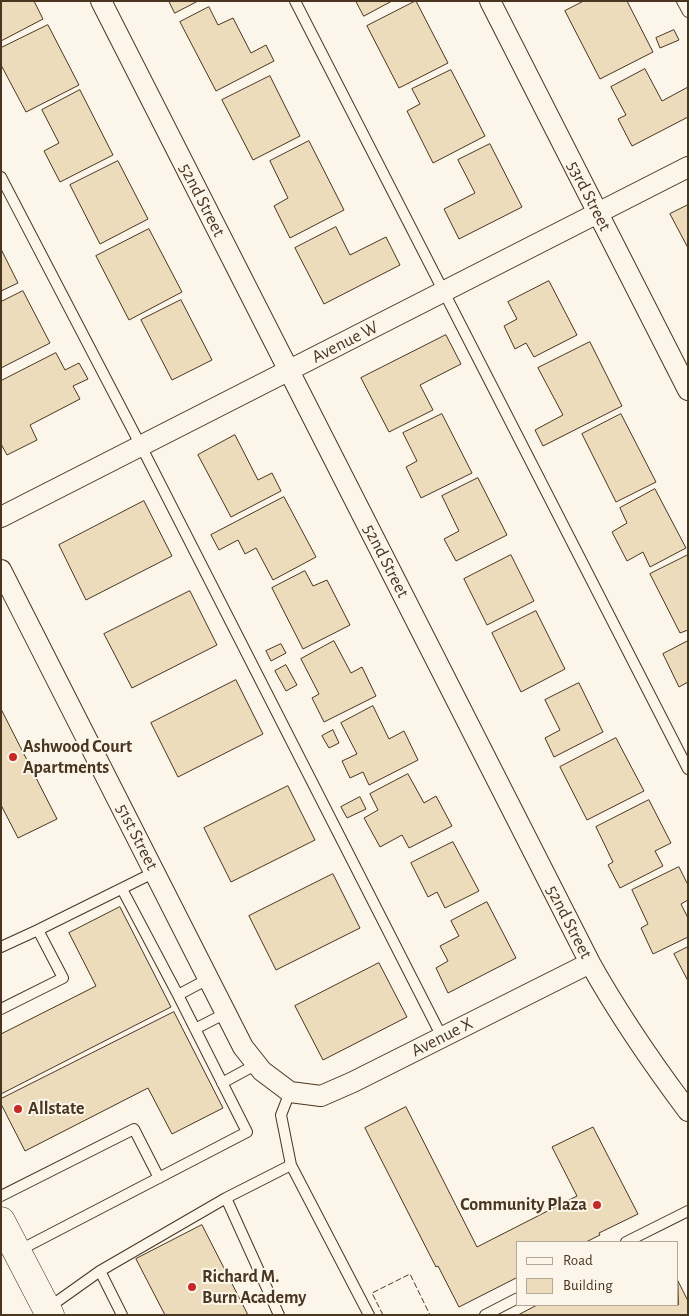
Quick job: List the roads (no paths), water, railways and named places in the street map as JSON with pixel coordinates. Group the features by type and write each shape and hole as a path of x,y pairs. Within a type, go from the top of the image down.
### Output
{"main road":[{"path":"1,1221 44,1313"}],"street":[{"name":"52nd Street","path":"101,1 590,962 609,997 645,1053 688,1111"},
{"name":"53rd Street","path":"490,1 688,390"},
{"name":"Avenue W","path":"1,517 688,167"},
{"name":"51st Street","path":"1,570 243,1046 262,1071 290,1092"},
{"name":"Avenue X","path":"290,1092 320,1096 353,1082 590,962"}],"lane":[{"path":"295,1 688,769"},
{"path":"682,1 688,12"},
{"path":"1,177 141,446 442,1037"},
{"path":"1,947 155,872"},
{"path":"17,1252 247,1132 122,889"},
{"path":"1,1009 63,978 38,930"},
{"path":"178,995 208,979"},
{"path":"195,1029 226,1012"},
{"path":"222,1083 257,1064"},
{"path":"290,1092 281,1115 291,1164 369,1315"},
{"path":"1,1196 134,1129 159,1178"},
{"path":"44,1313 100,1271 226,1198 291,1164"},
{"path":"226,1198 280,1315"},
{"path":"628,1241 688,1210"},
{"path":"100,1271 122,1315"},
{"path":"485,1315 516,1299"}],"place":[{"name":"Ashwood Court Apartments","path":"13,757"},
{"name":"Allstate","path":"18,1109"},
{"name":"Community Plaza","path":"597,1205"},
{"name":"Richard M. Burn Academy","path":"192,1287"}]}
